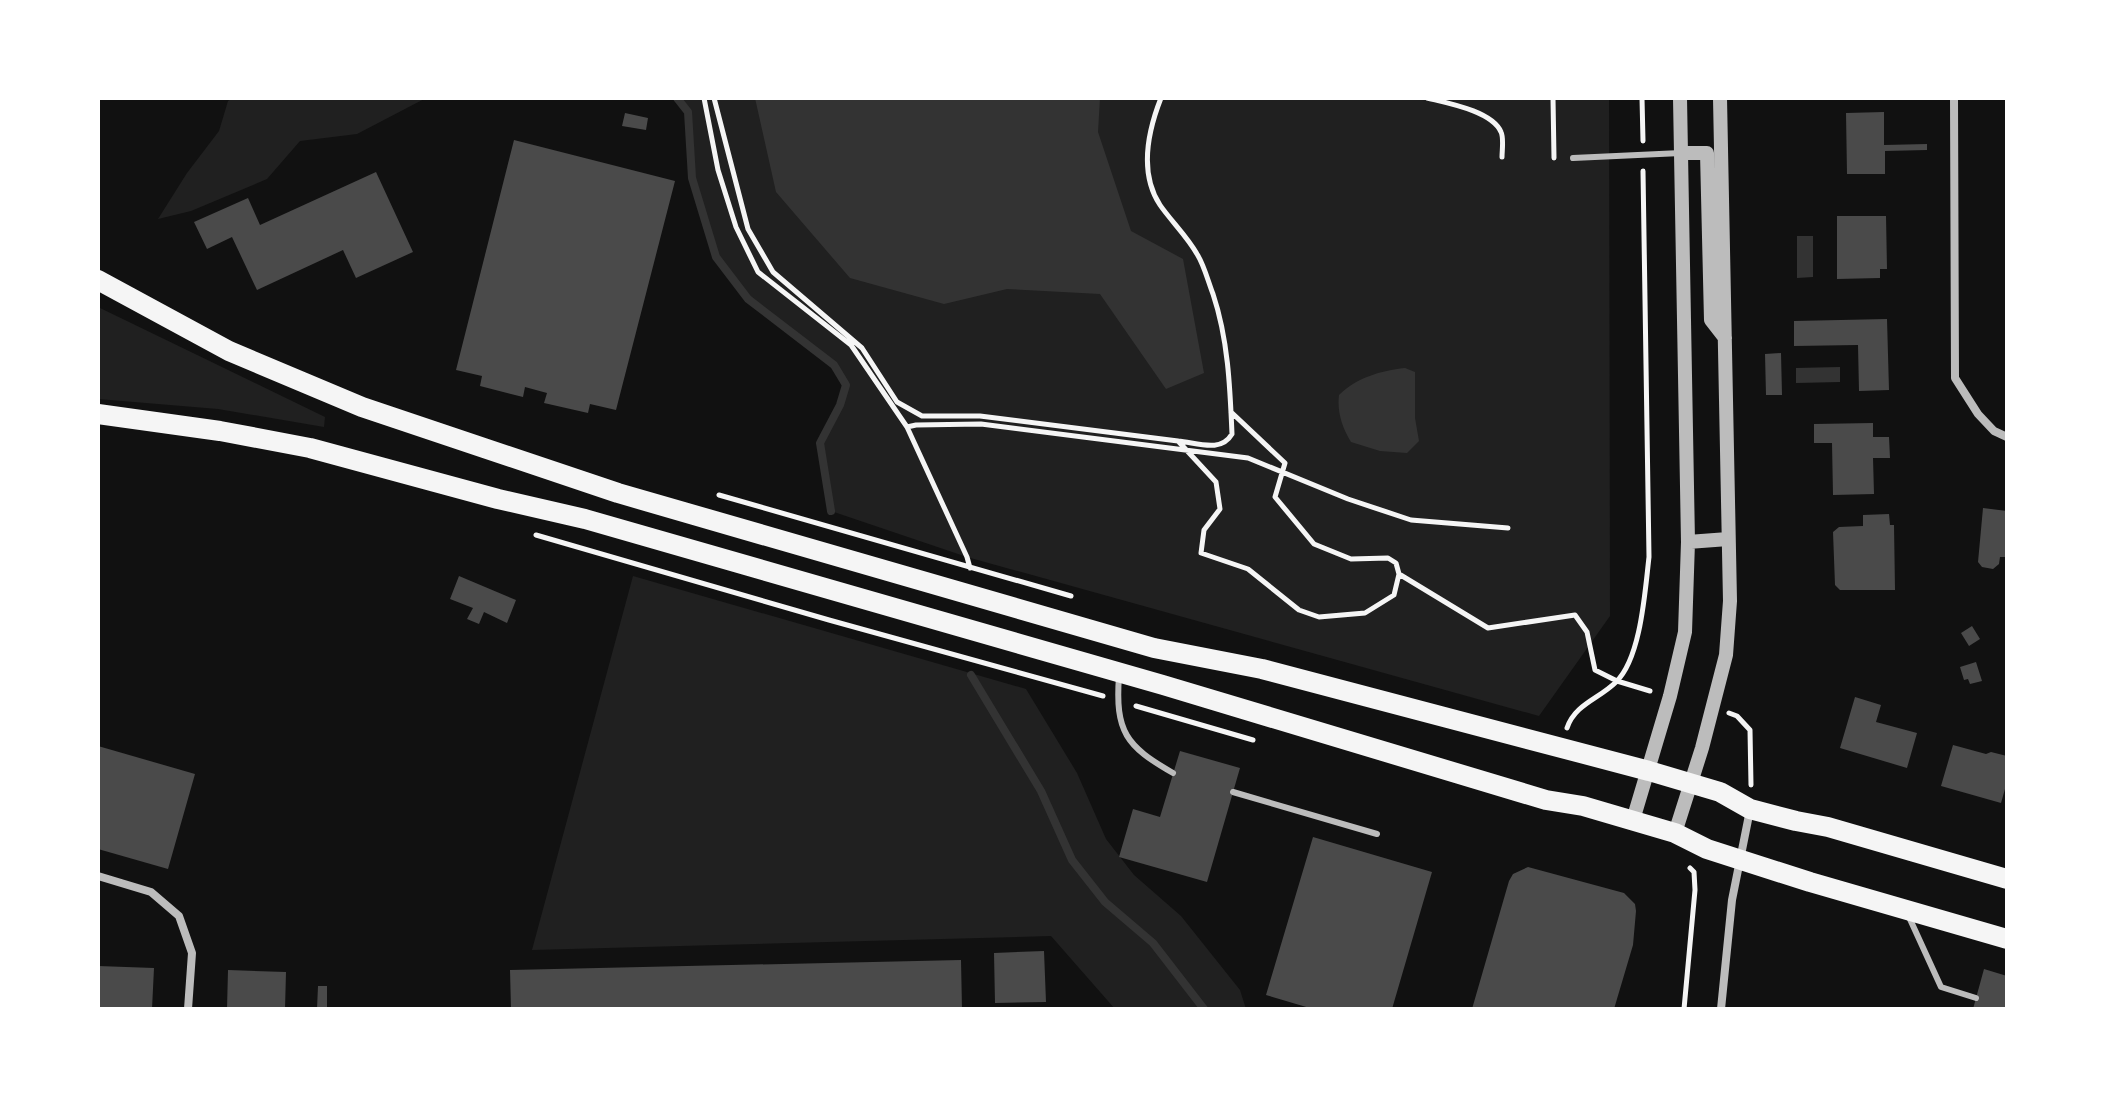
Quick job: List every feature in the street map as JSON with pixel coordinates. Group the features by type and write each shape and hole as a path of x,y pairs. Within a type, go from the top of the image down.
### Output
{"main road":[{"path":"98,280 229,351 362,407 618,493 1154,648 1262,669 1649,771 1720,792 1750,809 1828,827 2007,879"},
{"path":"98,414 220,431 324,451 498,499 590,520 1546,800 1583,806 1633,820 1675,833 1707,849 2007,939"}],"street":[{"path":"1633,820 1685,632 1688,542 1680,98"},
{"path":"1675,833 1714,707 1726,655 1730,601 1720,98"},
{"path":"1954,98 1955,378 1978,414 1994,431 2007,437"},
{"path":"1681,153 1707,153 1711,320 1725,338"},
{"path":"1688,542 1728,539"},
{"path":"1721,1009 1732,900 1750,809"},
{"path":"98,876 151,892 179,916 192,953 188,1009"}],"lane":[{"path":"1573,158 1681,153"},
{"path":"1119,673 1117,700 1120,724 1132,744 1150,760 1173,773"},
{"path":"1233,792 1377,834"},
{"path":"1906,910 1941,987 1976,998"}],"path":[{"path":"704,98 718,170 736,227 758,272 851,345 907,427 967,557 980,598"},
{"path":"714,98 748,229 773,272 862,348 897,402 922,416 980,416 1221,446 1228,442 1232,434 1230,376 1214,296 1198,255 1157,201 1146,167 1152,124 1161,98"},
{"path":"1427,98 1449,100 1491,120 1502,133 1502,157"},
{"path":"1553,98 1554,158"},
{"path":"1399,574 1488,628 1575,615 1587,632 1595,670 1617,681 1631,657 1642,619 1649,557 1642,98"},
{"path":"1178,441 1216,482 1220,509 1204,530 1201,553 1248,569 1299,610 1319,617 1365,613 1394,595 1399,574 1396,563 1388,558 1351,559 1314,544 1275,497 1285,463 1231,412"},
{"path":"907,427 981,424 1248,458 1348,499 1411,520 1508,528"},
{"path":"708,491 1077,598"},
{"path":"526,532 1263,742"},
{"path":"1750,730 1753,792 1750,809"},
{"path":"1684,1009 1695,890 1694,872 1685,862"}],"shaded area":[{"path":"233,98 426,98 357,134 300,141 267,179 191,211 158,219 219,131 228,101"},
{"path":"677,98 1609,98 1610,616 1539,716 967,557 831,511 820,443 840,405 846,385 834,365 748,299 716,257 692,178 688,112"},
{"path":"755,98 1100,98 1098,132 1131,231 1183,259 1204,373 1166,389 1100,294 1007,289 944,304 850,278 776,192"},
{"path":"1797,236 1813,236 1813,277 1797,278"},
{"path":"98,307 325,417 324,427 218,409 98,399"},
{"path":"1840,367 1840,382 1796,383 1796,368"},
{"path":"1405,368 1415,372 1415,418 1419,441 1407,453 1380,451 1351,442 1341,419 1339,395 1370,376"},
{"path":"633,576 1026,689 1077,773 1106,839 1134,875 1181,916 1240,990 1246,1009 1115,1009 1051,936 532,950"}],"building":[{"path":"1884,112 1884,145 1927,144 1927,150 1885,151 1885,174 1847,174 1846,113"},
{"path":"625,113 648,118 646,130 622,126"},
{"path":"514,140 675,181 616,410 590,404 588,413 544,403 547,393 525,387 523,397 480,386 482,376 456,370"},
{"path":"376,172 413,252 356,278 343,250 257,290 232,237 207,249 194,222 248,198 260,225"},
{"path":"1837,216 1886,216 1887,269 1880,269 1880,278 1837,279"},
{"path":"1887,319 1889,390 1859,391 1858,345 1794,346 1794,321"},
{"path":"1781,353 1782,395 1766,395 1765,354"},
{"path":"1873,423 1873,437 1889,437 1890,458 1873,458 1874,494 1833,495 1832,443 1814,443 1814,424"},
{"path":"1983,508 2007,511 2007,557 2000,557 1999,564 1993,569 1982,567 1978,562"},
{"path":"1889,514 1890,525 1894,525 1895,590 1840,590 1835,585 1833,532 1839,527 1863,526 1863,515"},
{"path":"459,576 516,600 507,623 484,612 479,624 467,619 473,608 450,599"},
{"path":"1972,626 1980,639 1969,646 1961,633"},
{"path":"1976,662 1982,681 1970,684 1968,679 1964,680 1960,667"},
{"path":"1855,697 1881,705 1876,722 1917,733 1907,768 1840,748"},
{"path":"1953,745 2007,756 2007,782 2001,803 1941,786"},
{"path":"98,746 195,774 168,869 98,849"},
{"path":"1180,751 1240,768 1207,882 1119,857 1133,809 1160,817"},
{"path":"1313,837 1432,872 1392,1009 1313,1009 1266,995"},
{"path":"1528,867 1624,893 1635,904 1633,945 1614,1009 1472,1009 1509,881 1513,874"},
{"path":"1044,951 1046,1002 995,1003 994,953"},
{"path":"961,960 962,1009 511,1009 510,970"},
{"path":"98,966 154,968 152,1009 98,1009"},
{"path":"1984,969 2007,976 2007,1009 1973,1009"},
{"path":"228,970 286,972 285,1009 227,1009"},
{"path":"318,986 327,986 327,1009 317,1009"}],"waterway":[{"path":"677,98 688,112 692,178 716,257 748,299 834,365 846,385 840,405 820,443 831,511"},
{"path":"971,675 1041,791 1072,860 1105,902 1153,943 1204,1009"}]}
